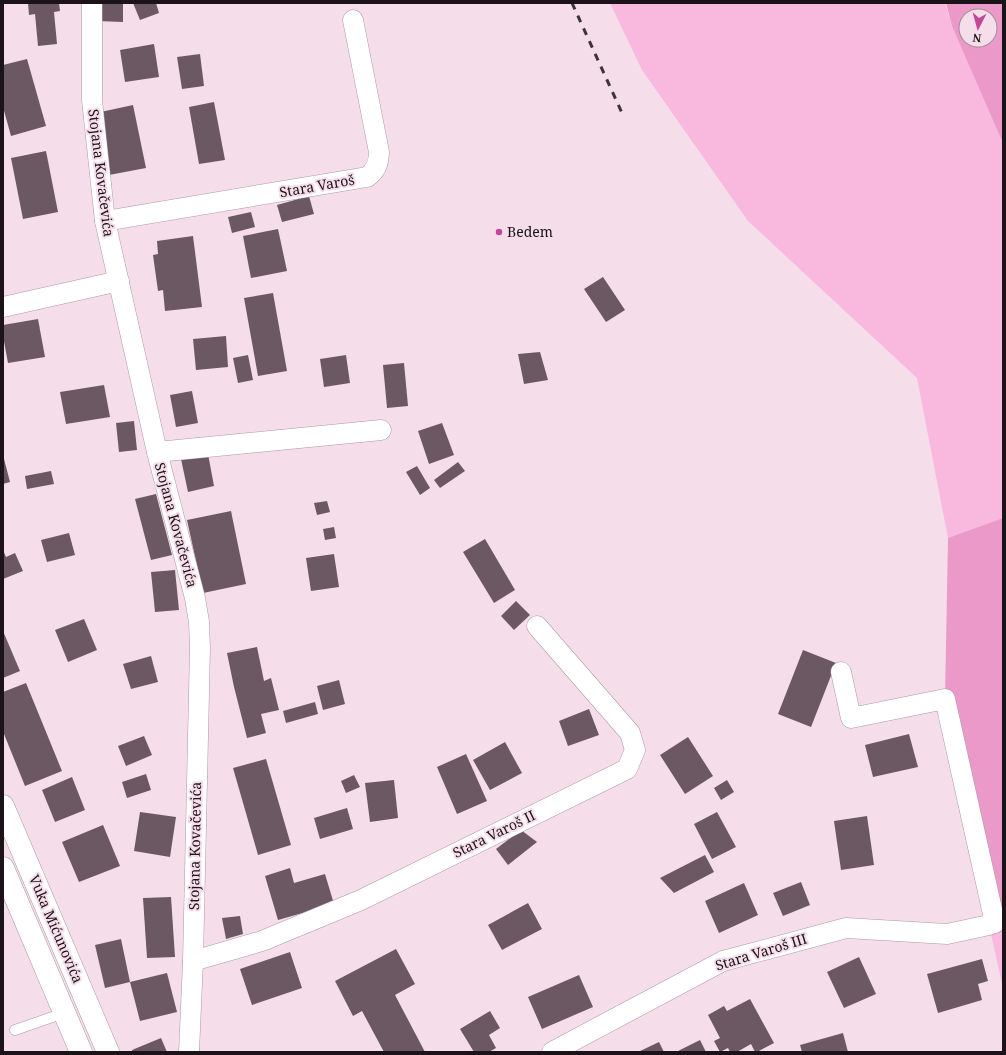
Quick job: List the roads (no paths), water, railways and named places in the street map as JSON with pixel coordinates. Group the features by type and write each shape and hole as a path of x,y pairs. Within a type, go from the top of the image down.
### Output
{"main road":[{"name":"Vuka Mićunovića","path":"3,806 108,1052"},
{"name":"Vuka Mićunovića","path":"3,868 81,1052"}],"street":[{"name":"Stojana Kovačevića","path":"92,3 92,100 105,221 157,452 195,598 199,622 200,648 193,962 189,1052"},
{"name":"Stara Varoš","path":"105,221 367,177 374,173 379,159 379,152 352,20"},
{"path":"3,307 119,280"},
{"path":"157,452 381,430"},
{"name":"Stara Varoš II","path":"193,962 262,941 361,900 627,769 635,750 630,733 537,626"},
{"name":"Stara Varoš III","path":"552,1052 723,961 846,928 947,934 992,924 945,699 851,718 841,672"},
{"path":"3,864 25,856"}],"lane":[{"path":"15,1030 64,1013"}],"railway":[{"path":"572,3 622,113"}],"place":[{"name":"Bedem","path":"499,232"}]}
